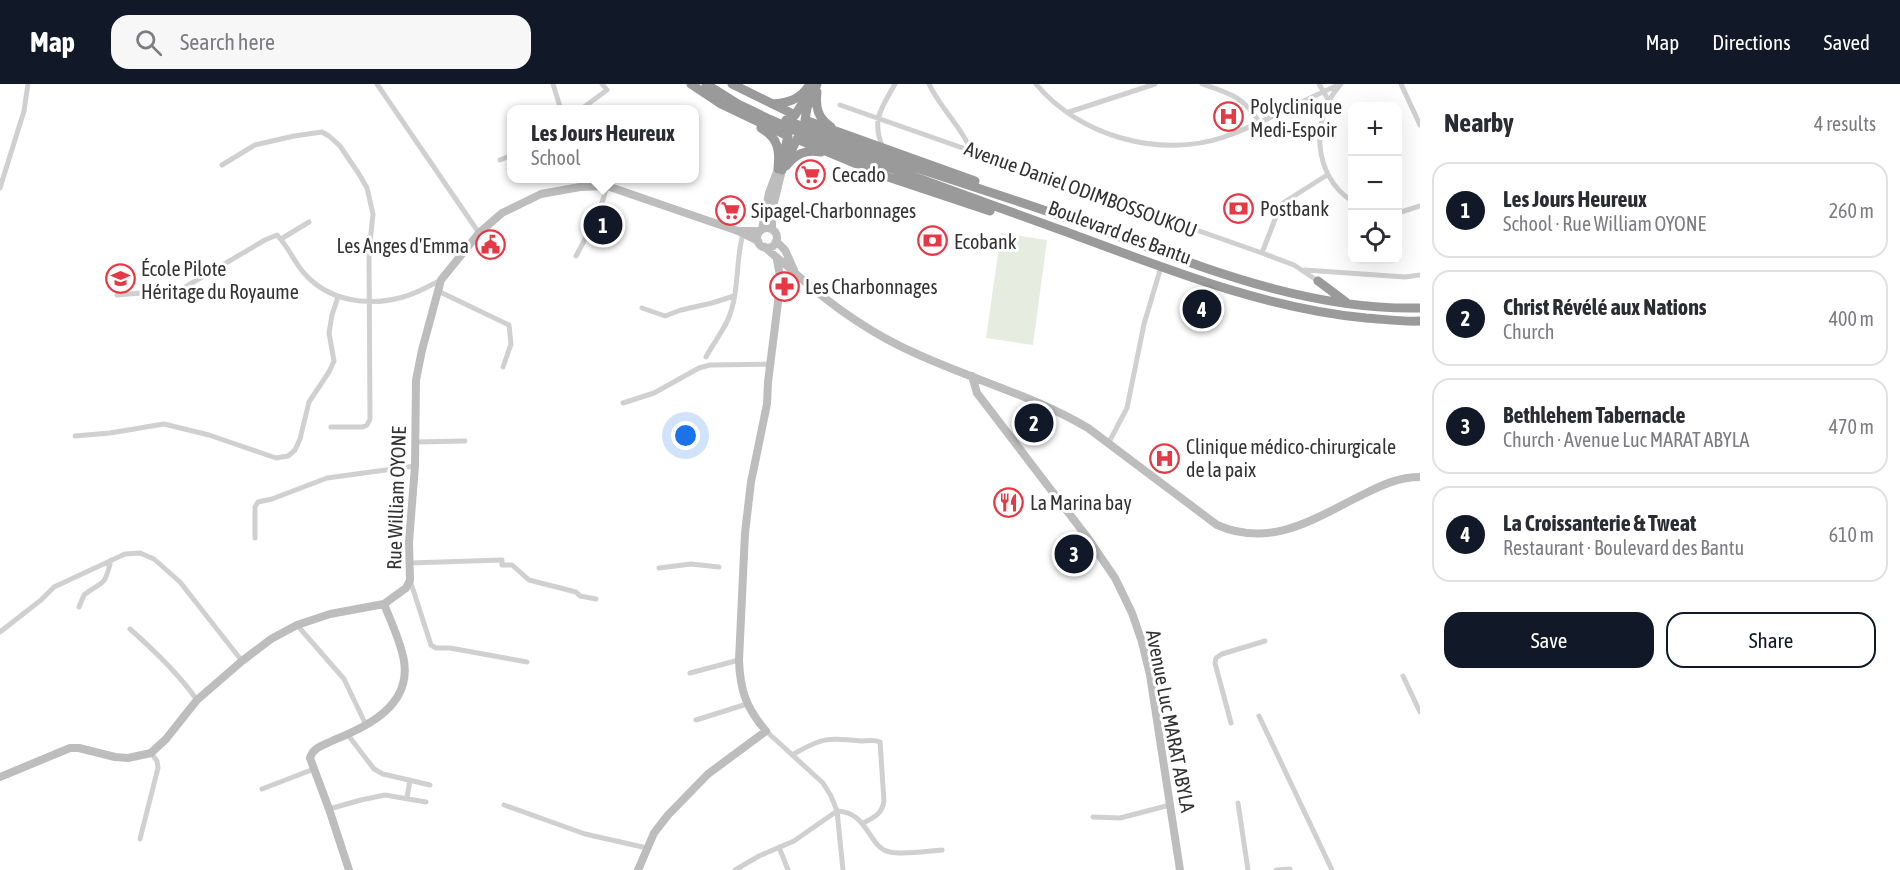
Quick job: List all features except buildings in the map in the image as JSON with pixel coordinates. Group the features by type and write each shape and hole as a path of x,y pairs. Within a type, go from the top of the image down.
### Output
{"highway":[{"path":"691,84 739,113 775,139 779,151 780,169"},
{"path":"706,84 738,104 819,137"},
{"path":"717,84 772,118"},
{"path":"732,84 805,120 840,134 1036,203 1063,216"},
{"path":"771,104 796,99 811,84"},
{"path":"811,84 803,104 795,115 784,123 784,130 792,137 802,136 806,132 807,108 818,84"},
{"path":"818,84 816,103 818,113 824,122 840,134"},
{"path":"739,113 888,177 1039,226 1059,229"},
{"path":"780,169 792,137"},
{"name":"Boulevard des Bantu","path":"819,137 1063,216 1254,284 1347,303 1420,308"},
{"name":"Boulevard des Bantu","path":"819,137 1161,267 1232,290 1306,309 1361,317 1420,321"},
{"path":"780,169 806,151 835,155"},
{"path":"1310,297 1321,290 1318,281"},
{"path":"1318,281 1347,303"}],"street":[{"path":"0,188 24,111 28,84"},
{"path":"378,84 479,233"},
{"path":"553,84 559,105"},
{"path":"587,105 607,90 602,84"},
{"path":"883,148 876,128 877,117 895,84"},
{"path":"930,84 938,102 971,150"},
{"path":"1036,84 1053,100 1091,126 1133,141 1171,144 1207,142 1223,137 1341,84"},
{"path":"1069,112 1155,84"},
{"path":"1202,84 1234,95 1250,108 1259,122"},
{"path":"1319,84 1329,101"},
{"path":"1341,84 1329,101 1321,126 1320,145 1328,175 1338,189 1348,197"},
{"path":"1401,84 1420,125"},
{"name":"Avenue Daniel ODIMBOSSOUKOU","path":"840,105 1262,253 1303,270 1318,281"},
{"path":"222,165 255,145 322,132 329,136 350,159 367,188 373,214 369,252 370,419 368,425 363,427 331,427"},
{"path":"500,160 507,157"},
{"path":"780,169 772,211 772,230 776,235 776,242 785,250 794,272"},
{"path":"758,241 757,236 761,230 769,193 780,169"},
{"path":"1262,253 1283,203 1328,175"},
{"name":"Rue William OYONE","path":"384,604 401,593 410,580 416,380 441,280 479,233 502,213 530,198 587,183"},
{"name":"Rue William OYONE","path":"596,183 741,233"},
{"path":"576,256 601,206 607,186"},
{"path":"1402,212 1420,206"},
{"path":"281,239 309,222"},
{"path":"741,233 772,230"},
{"path":"741,233 758,241 815,292 862,325 917,354 1058,412 1088,428 1217,525 1232,531 1245,534 1265,534 1295,527 1395,480 1420,477"},
{"path":"705,357 728,320 733,307 741,233"},
{"path":"117,295 180,290 277,235 305,275 325,291 338,297 369,301 402,298 441,280"},
{"path":"765,247 770,247 776,242"},
{"path":"776,258 780,276 767,404 745,533 739,660 742,690 747,704 766,731 823,783 831,796 837,811 843,870"},
{"path":"1108,444 1127,408 1144,324 1161,267"},
{"path":"1303,270 1405,277 1420,275"},
{"path":"438,291 509,326 511,344 502,367"},
{"path":"642,308 665,316 734,296"},
{"path":"75,436 164,424 209,435 276,458 288,456 295,450 300,439 309,402 334,361 329,333 338,297"},
{"path":"623,403 654,393 699,368 710,365 771,364"},
{"name":"Avenue Luc MARAT ABYLA","path":"972,376 977,393 1101,557 1115,578 1132,613 1150,675 1179,870"},
{"path":"415,442 465,441"},
{"path":"255,538 255,507 258,502 285,495 327,478 414,466"},
{"path":"0,632 54,587 111,560 134,552 154,559 180,582 242,661"},
{"path":"79,608 84,595 100,586 107,578 111,560"},
{"path":"410,563 502,560 502,565 512,565 529,580 596,599"},
{"path":"659,568 691,564 719,567"},
{"path":"410,580 431,645 436,648 450,648 527,662"},
{"path":"0,777 70,748 128,758 142,757 151,753 159,747 197,700 271,639 297,625 340,611 384,604 404,659 404,686 392,705 366,726 315,748 310,758 349,870"},
{"path":"297,625 344,680 366,726"},
{"path":"130,629 162,657 197,700"},
{"path":"1231,723 1215,663 1216,657 1265,641"},
{"path":"690,673 739,660"},
{"path":"1403,676 1420,712"},
{"path":"696,720 747,704"},
{"path":"1259,716 1332,870"},
{"path":"638,870 658,827 696,785 766,731"},
{"path":"348,735 374,769 383,774 430,786"},
{"path":"792,755 815,742 836,737 864,741 877,740 879,742 883,808 878,815 863,823"},
{"path":"140,839 158,768 151,753"},
{"path":"262,789 314,769"},
{"path":"406,798 410,780"},
{"path":"329,809 385,795 426,802"},
{"path":"1238,803 1248,870"},
{"path":"504,805 585,834 647,848"},
{"path":"1093,818 1120,818 1170,805"},
{"path":"739,869 800,837 837,811 847,812 863,823 879,846 890,852 942,850"},
{"path":"778,847 788,870"},
{"path":"1276,870 1290,869"}],"shaded area":[{"path":"1001,233 1047,240 1033,345 986,338"}],"place":[{"name":"Polyclinique Medi-Espoir","path":"1229,117"},
{"name":"Cecado","path":"811,174"},
{"name":"Postbank","path":"1239,208"},
{"name":"Sipagel-Charbonnages","path":"730,210"},
{"name":"Les Jours Heureux","path":"603,225"},
{"name":"Ecobank","path":"933,241"},
{"name":"Les Anges d'Emma","path":"490,245"},
{"name":"École Pilote Héritage du Royaume","path":"120,279"},
{"name":"Les Charbonnages","path":"784,286"},
{"name":"La Croissanterie & Tweat","path":"1202,309"},
{"name":"Christ Révélé aux Nations","path":"1034,423"},
{"name":"Clinique médico-chirurgicale de la paix","path":"1165,458"},
{"name":"La Marina bay","path":"1009,502"},
{"name":"Bethlehem Tabernacle","path":"1074,554"}]}
